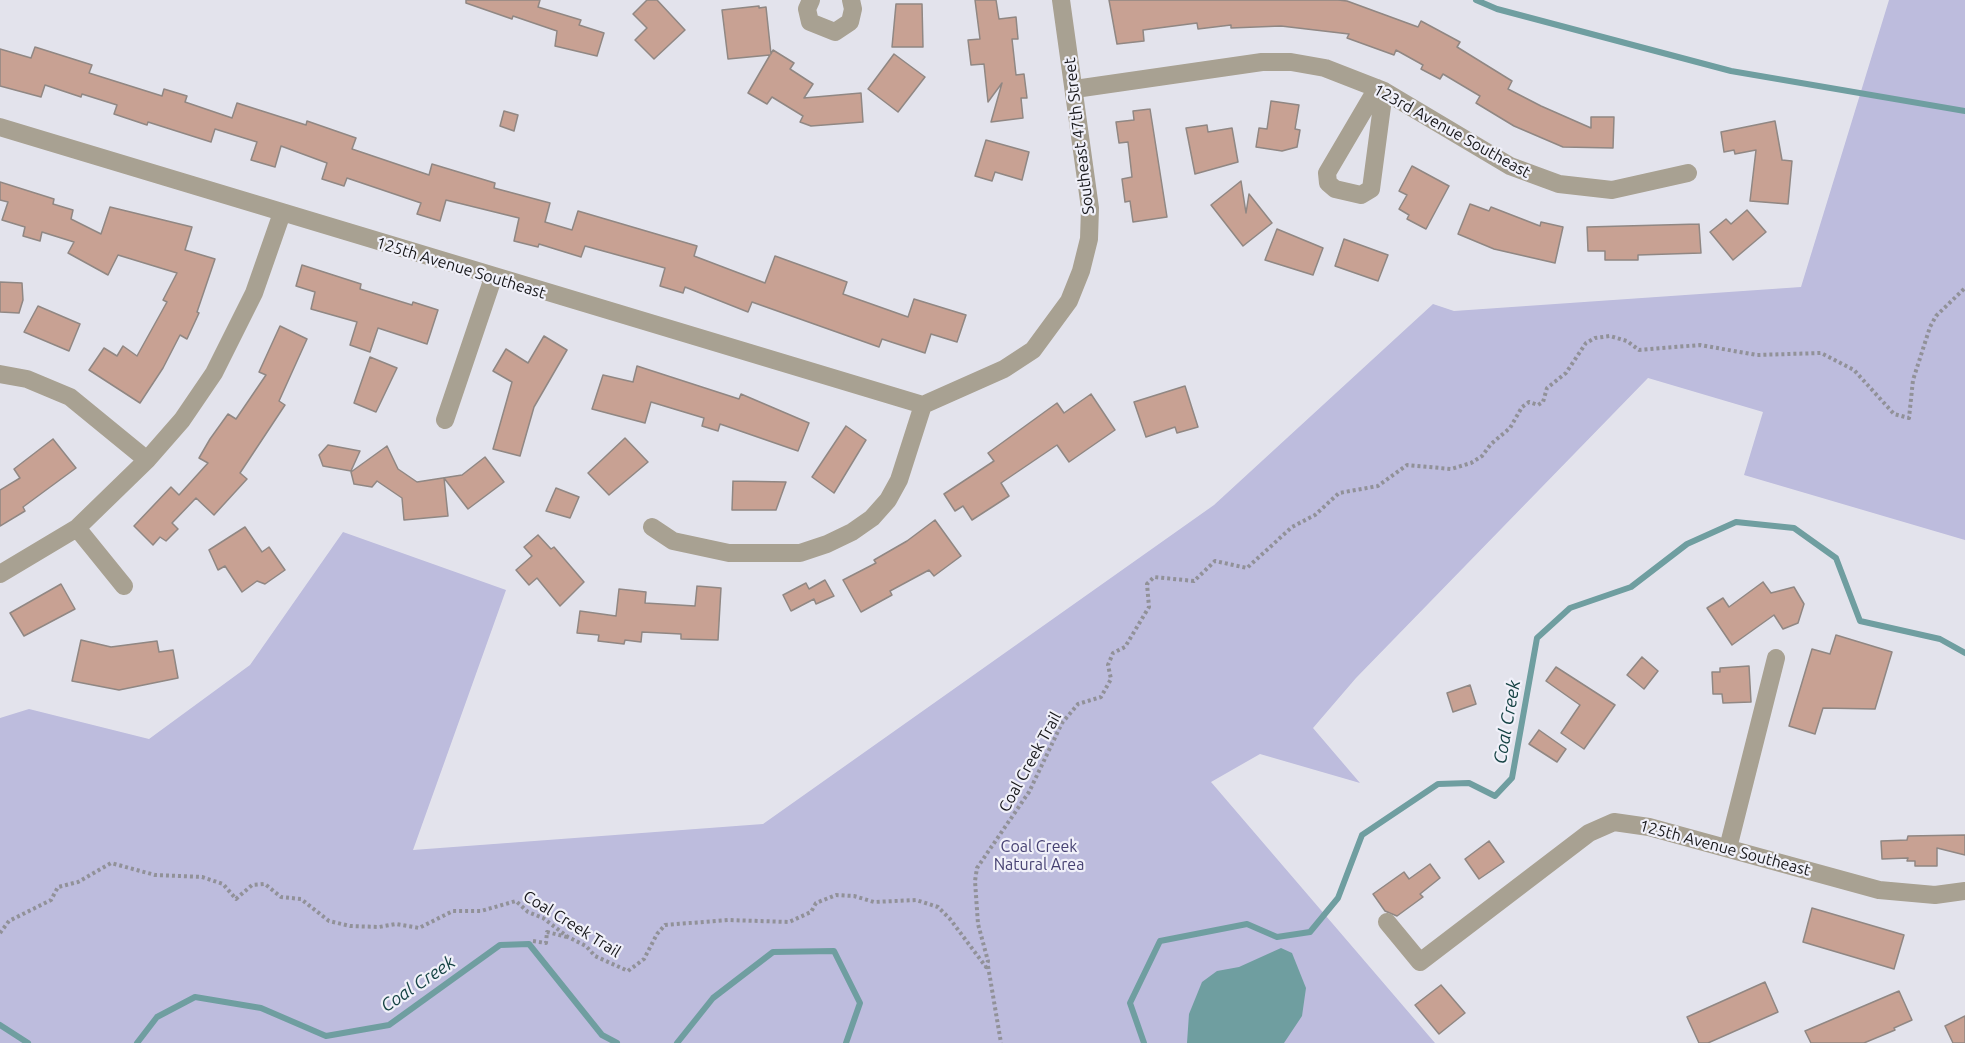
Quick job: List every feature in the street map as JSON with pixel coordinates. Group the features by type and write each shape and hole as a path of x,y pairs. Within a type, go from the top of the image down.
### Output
{"street":[{"path":"811,0 807,9 810,22 835,32 850,22 853,9 851,0"},
{"name":"Southeast 47th Street","path":"923,405 1004,369 1034,350 1069,301 1081,271 1089,228 1090,208 1061,0"},
{"name":"123rd Avenue Southeast","path":"1075,89 1262,62 1291,62 1325,68 1380,90 1510,166 1559,184 1612,190 1688,173"},
{"path":"1380,90 1371,189 1361,195 1335,189 1328,183 1327,173 1380,90"},
{"name":"125th Avenue Southeast","path":"0,127 493,278 923,405"},
{"path":"0,574 77,528 147,460 182,420 214,373 254,293 282,213"},
{"path":"446,420 493,278"},
{"path":"0,374 42,384 70,397 147,460"},
{"path":"652,527 674,541 729,553 800,553 827,544 852,532 872,518 888,500 898,480 923,405"},
{"path":"77,528 123,586"},
{"path":"1728,848 1776,658"},
{"name":"125th Avenue Southeast","path":"1387,922 1420,962 1602,825 1614,822 1649,826 1879,890 1935,895 1965,891"}],"path":[{"name":"Coal Creek Trail","path":"0,933 9,921 51,900 58,887 78,882 111,863 155,875 202,877 223,884 236,899 252,885 265,885 281,897 301,899 328,921 350,926 379,927 396,924 418,928 442,914 453,911 482,911 516,901 568,937 586,946 603,961 628,971 644,959 657,934 665,925 717,921 789,922 811,912 816,903 836,895 874,902 916,900 938,907 968,942 984,967 988,966 978,924 979,908 975,881 977,868 1029,792 1062,723 1078,704 1101,698 1111,680 1108,665 1113,653 1125,647 1149,608 1147,584 1154,577 1194,581 1215,561 1247,568 1292,527 1315,515 1339,493 1378,486 1407,465 1451,469 1471,463 1482,456 1491,444 1510,428 1522,407 1529,402 1538,405 1543,402 1547,388 1566,374 1586,343 1595,338 1610,336 1618,338 1639,350 1700,345 1757,355 1821,353 1854,370 1894,414 1909,418 1913,380 1930,327 1936,316 1965,288"},
{"path":"532,941 546,943 547,932 568,937"},
{"path":"988,966 1001,1043"}],"green space":[{"name":"Coal Creek Natural Area","path":"1889,0 1965,0 1965,540 1744,475 1763,412 1648,378 1356,678 1313,728 1360,783 1260,754 1211,782 1435,1043 0,1043 0,718 29,709 149,739 250,665 343,532 506,590 413,850 763,824 1214,505 1433,304 1454,311 1801,287"}],"shaded area":[{"path":"1281,948 1292,953 1306,988 1302,1016 1284,1043 1187,1043 1189,1014 1202,982 1217,971 1239,967"}],"building":[{"path":"466,0 540,0 538,7 581,20 579,25 604,33 597,56 555,46 557,31 513,16 512,19 466,3"},
{"path":"647,0 657,0 685,30 654,59 635,40 647,28 633,14"},
{"path":"975,0 996,0 999,19 1016,17 1018,39 1012,39 1016,75 1024,74 1027,98 1021,98 1023,118 991,122 1002,83 988,102 984,64 971,65 968,40 980,39"},
{"path":"1109,0 1338,0 1347,1 1418,27 1421,21 1460,42 1457,47 1512,81 1508,89 1541,106 1591,128 1591,117 1614,117 1613,148 1563,147 1514,126 1476,103 1480,96 1443,74 1440,79 1421,69 1423,65 1396,50 1394,55 1347,38 1349,34 1281,26 1231,28 1231,25 1198,29 1197,23 1143,30 1144,41 1117,44"},
{"path":"896,4 922,4 923,47 892,47"},
{"path":"759,6 759,8 766,7 771,54 773,50 794,63 790,69 813,84 804,98 861,93 863,122 811,126 800,122 803,116 772,97 767,104 748,93 770,55 728,59 722,10"},
{"path":"35,47 92,65 89,73 162,96 164,89 187,96 185,102 232,118 237,103 306,125 307,121 356,138 352,149 429,175 432,164 495,183 494,188 550,203 545,222 572,230 578,211 697,246 694,256 765,283 775,256 847,282 843,294 908,317 914,299 966,315 957,342 931,334 925,353 882,339 879,347 752,302 748,312 685,287 683,293 660,286 665,268 585,246 581,257 539,244 538,247 514,241 519,218 446,200 440,221 417,214 421,203 347,178 344,186 322,179 327,163 281,146 275,167 251,160 257,142 215,129 211,142 114,114 117,105 82,94 81,97 45,85 41,97 0,86 0,49 31,58"},
{"path":"894,54 925,77 898,112 868,89"},
{"path":"1271,101 1299,105 1295,129 1300,130 1297,147 1282,151 1256,147 1259,128 1267,129"},
{"path":"1150,109 1167,217 1133,222 1130,201 1125,202 1122,179 1132,177 1128,142 1119,143 1116,122 1134,120 1133,111"},
{"path":"504,111 518,115 514,131 500,126"},
{"path":"1775,121 1782,160 1792,161 1788,204 1750,201 1756,150 1735,154 1734,150 1724,152 1721,132"},
{"path":"1207,125 1208,132 1232,128 1238,162 1195,174 1186,128"},
{"path":"986,140 1029,152 1022,180 995,172 992,181 975,176"},
{"path":"1412,166 1449,186 1426,229 1407,219 1409,215 1399,209 1407,195 1399,191"},
{"path":"1241,181 1246,213 1249,194 1272,223 1243,246 1211,205"},
{"path":"0,182 54,199 53,204 73,210 71,219 101,234 110,207 192,227 185,250 215,259 197,312 199,313 187,339 180,335 163,368 140,403 89,370 104,348 117,356 123,346 137,356 167,302 163,300 177,273 118,255 108,275 68,253 74,242 42,232 40,241 23,236 25,227 2,220 8,202 0,200"},
{"path":"1470,204 1489,211 1491,207 1540,226 1541,222 1563,227 1555,263 1494,249 1458,234"},
{"path":"1747,210 1766,232 1733,260 1710,232 1726,219 1731,224"},
{"path":"1699,224 1701,253 1638,255 1638,260 1605,260 1605,251 1588,251 1587,227"},
{"path":"1277,229 1323,248 1313,275 1265,260"},
{"path":"1344,239 1388,255 1378,281 1335,266"},
{"path":"302,265 361,284 360,289 412,305 413,302 438,310 427,344 378,328 370,352 350,345 357,322 311,309 315,292 296,286"},
{"path":"0,282 22,283 23,300 19,313 0,312"},
{"path":"38,306 80,324 69,351 24,332"},
{"path":"280,326 307,339 279,401 285,405 240,473 247,479 214,515 196,498 172,523 178,529 166,541 160,537 153,545 134,526 171,487 179,495 208,463 199,458 210,439 228,414 236,419 266,375 259,372"},
{"path":"544,336 567,350 534,407 520,456 493,449 512,382 493,371 506,349 528,363"},
{"path":"370,357 397,368 376,412 354,403"},
{"path":"637,366 739,399 741,394 809,423 798,451 720,424 718,431 702,426 704,418 651,402 645,423 592,409 603,375 633,382"},
{"path":"1185,386 1198,427 1177,433 1175,427 1146,437 1134,402"},
{"path":"1091,394 1115,430 1069,462 1057,445 1001,483 1009,496 972,520 963,506 955,511 944,494 994,461 988,453 1057,403 1064,413"},
{"path":"846,426 866,440 834,493 812,477"},
{"path":"625,438 648,462 609,495 588,473"},
{"path":"53,439 76,468 23,507 25,511 0,526 0,490 20,478 14,469"},
{"path":"328,445 360,451 351,471 323,466 319,455"},
{"path":"387,446 398,469 417,482 462,475 485,457 504,482 468,509 444,478 448,516 404,520 402,498 377,481 372,487 354,484 351,472"},
{"path":"733,481 786,482 776,510 732,510"},
{"path":"556,488 579,497 570,518 546,511"},
{"path":"935,520 961,556 934,576 929,570 890,591 892,595 861,612 843,580 876,563 874,560 907,541"},
{"path":"245,527 262,552 269,547 285,570 265,584 257,581 242,592 225,566 218,570 209,550"},
{"path":"538,535 551,549 554,547 584,582 560,606 537,578 529,585 516,570 532,556 524,547"},
{"path":"825,580 834,596 816,604 814,599 791,611 783,595 806,583 809,589"},
{"path":"1763,582 1771,593 1794,587 1804,604 1798,623 1783,629 1774,615 1732,645 1707,608 1723,598 1729,607"},
{"path":"61,584 75,609 24,636 10,613"},
{"path":"697,586 721,588 718,640 681,639 681,634 642,632 641,642 625,640 624,644 598,641 599,635 577,633 580,611 616,616 619,589 646,592 645,603 695,606"},
{"path":"1836,635 1892,652 1875,709 1823,708 1815,734 1789,726 1812,649 1830,654"},
{"path":"81,640 111,647 157,641 159,652 173,650 178,678 119,690 72,681"},
{"path":"1642,657 1658,671 1644,689 1627,675"},
{"path":"1749,666 1751,702 1723,703 1722,694 1713,694 1712,672 1720,672 1720,668"},
{"path":"1556,667 1615,705 1584,749 1561,733 1580,705 1546,681"},
{"path":"1470,685 1476,704 1453,712 1447,693"},
{"path":"1539,730 1566,749 1557,762 1529,744"},
{"path":"1965,835 1965,855 1937,848 1937,866 1915,866 1915,861 1907,861 1908,858 1882,859 1881,841 1907,840 1908,836"},
{"path":"1489,841 1504,862 1479,879 1465,859"},
{"path":"1430,864 1440,878 1420,894 1423,897 1397,916 1385,911 1373,894 1404,872 1409,879"},
{"path":"1812,908 1904,935 1894,969 1803,942"},
{"path":"1765,982 1778,1012 1708,1043 1699,1043 1687,1017"},
{"path":"1441,985 1465,1013 1439,1034 1415,1005"},
{"path":"1899,991 1912,1020 1864,1043 1811,1043 1805,1031"},
{"path":"1965,1016 1965,1043 1953,1043 1945,1026"}],"waterway":[{"path":"1476,0 1497,9 1731,71 1965,111"},
{"name":"Coal Creek","path":"1144,1043 1130,1003 1160,941 1247,924 1277,937 1310,932 1338,898 1362,835 1438,784 1469,783 1495,796 1512,778 1537,638 1570,608 1631,587 1687,544 1736,522 1794,528 1836,558 1860,621 1940,639 1965,653"},
{"name":"Coal Creek","path":"137,1043 157,1017 195,997 261,1008 326,1036 389,1025 500,945 529,944 602,1035 617,1043"},
{"name":"Coal Creek","path":"677,1043 713,998 773,952 834,951 860,1003 846,1043"},
{"name":"Coal Creek","path":"0,1025 28,1043"}]}
